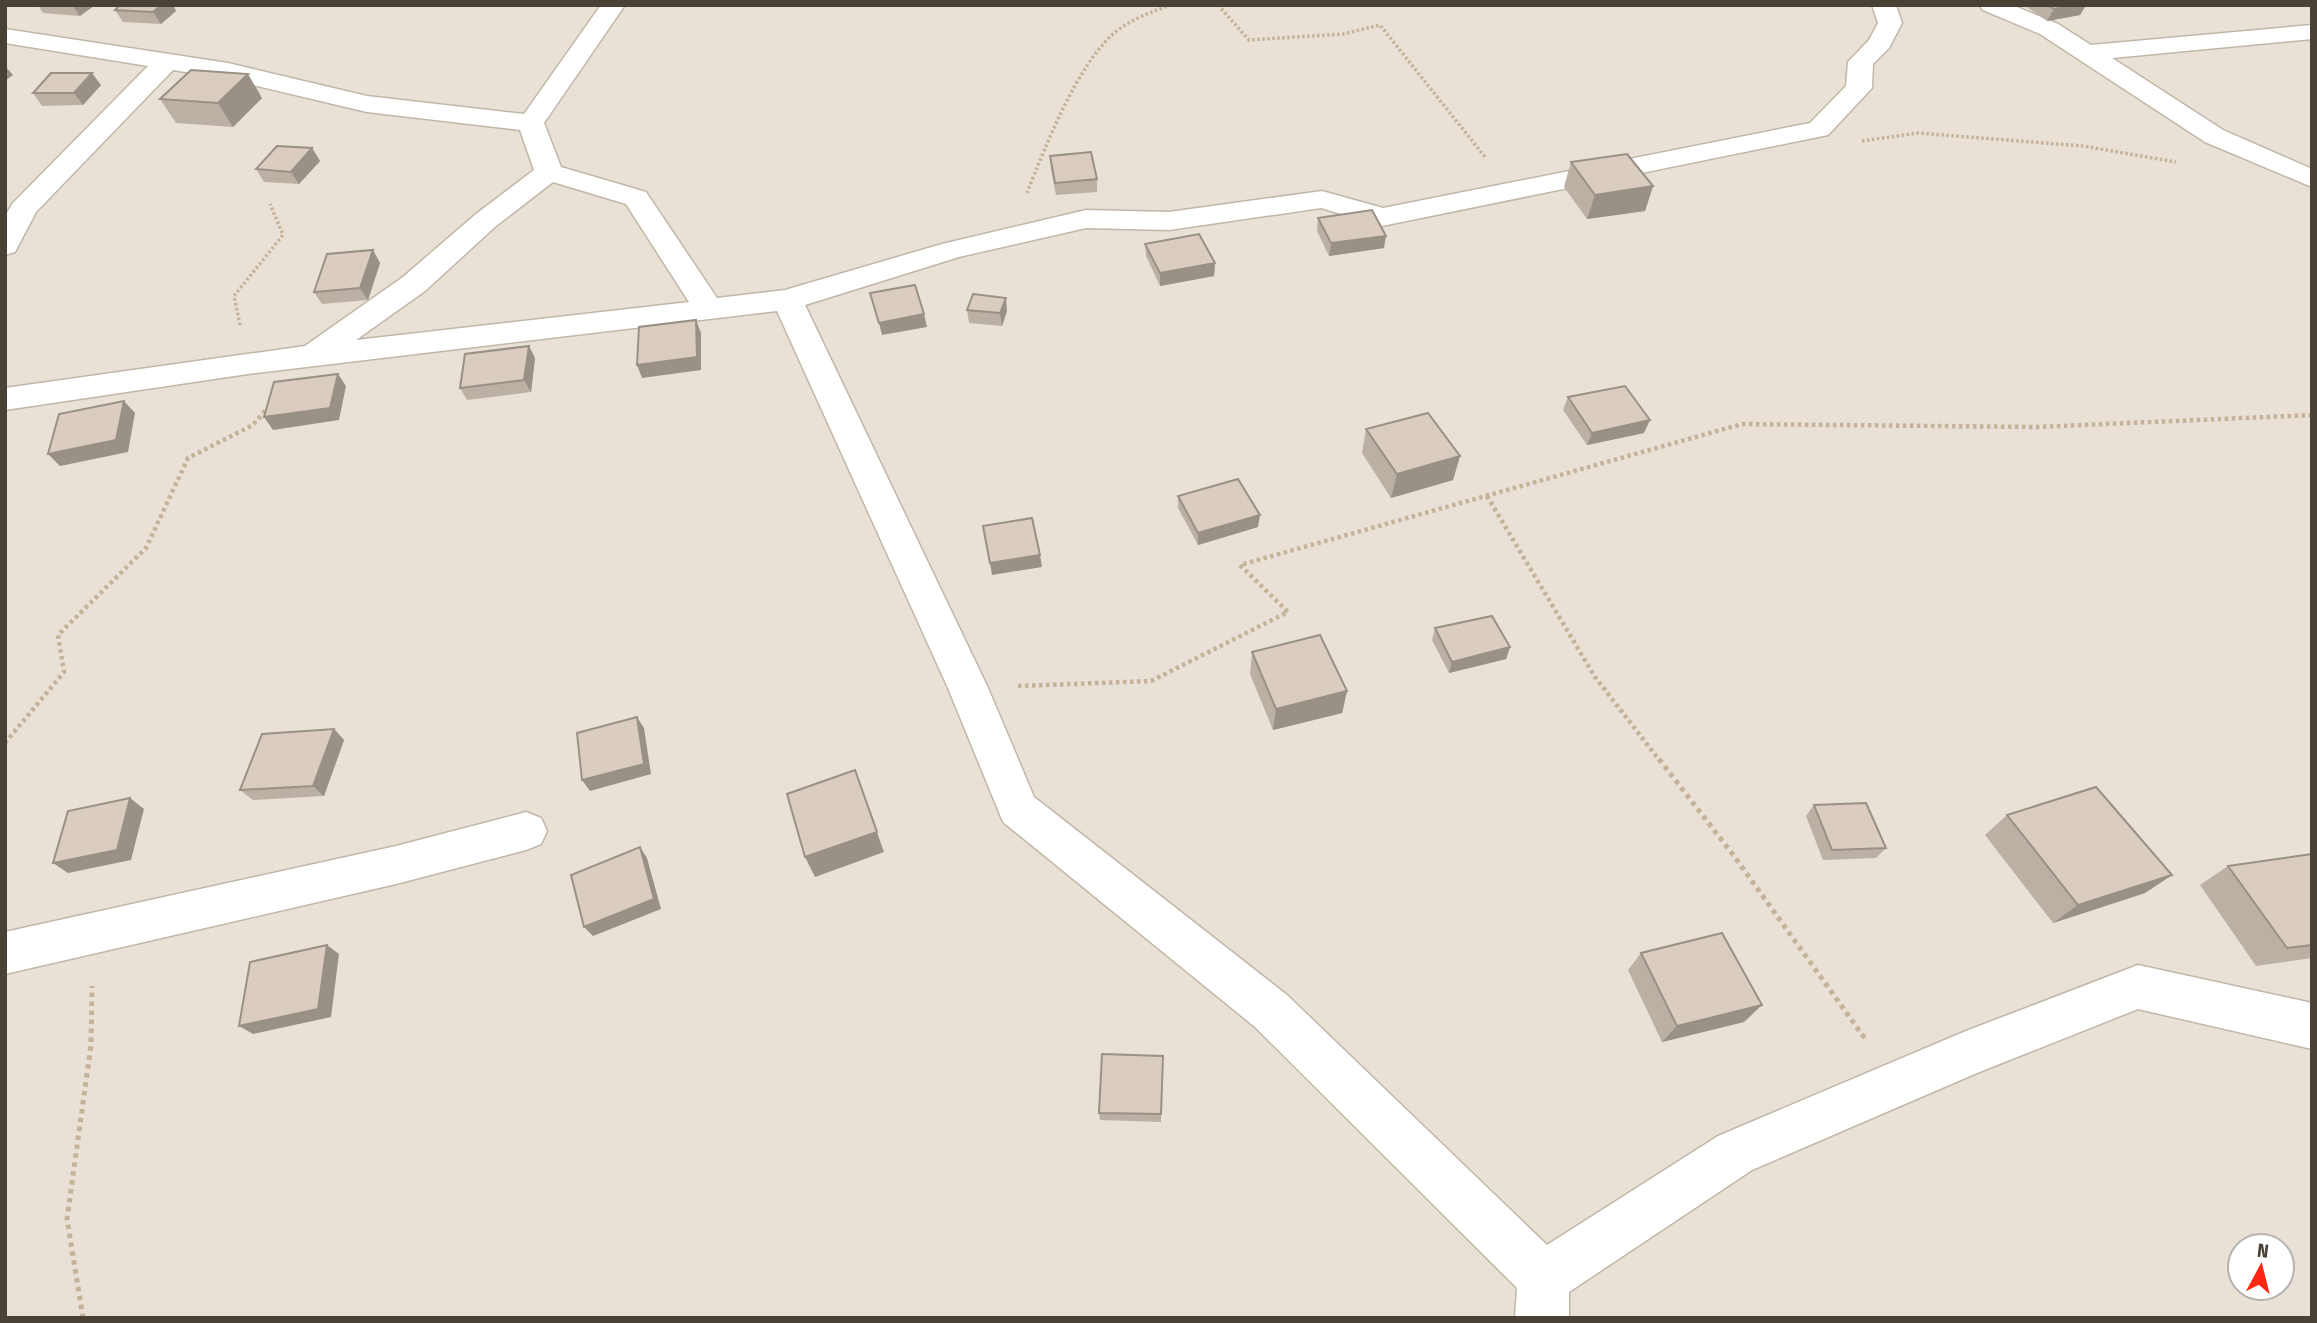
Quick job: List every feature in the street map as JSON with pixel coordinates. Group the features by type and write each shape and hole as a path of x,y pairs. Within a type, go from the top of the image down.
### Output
{"street":[{"path":"531,123 613,5"},
{"path":"5,399 248,363 787,300 952,250 1086,219 1169,221 1322,199 1382,216 1819,129 1859,88 1861,62 1880,43 1890,23 1884,5"},
{"path":"1991,5 2049,29 2090,53 2121,77 2214,136 2312,180"},
{"path":"2090,53 2312,32"},
{"path":"5,36 228,71 367,104 531,123"},
{"path":"5,246 23,209 167,61"},
{"path":"531,123 549,172"},
{"path":"549,172 636,198 709,309"},
{"path":"311,356 414,284 486,220 549,172"},
{"path":"787,300 968,688 1018,809 1271,1012 1542,1298 1735,1153 1897,1083 2138,987 2312,1026"},
{"path":"5,953 396,865 526,831"}],"path":[{"path":"1010,237 1036,171 1088,65 1110,37 1141,17 1170,5"},
{"path":"1218,5 1249,40 1343,34 1380,25 1512,191"},
{"path":"1819,129 1866,142 1918,133 2083,146 2177,162"},
{"path":"248,363 234,296 283,235 270,204"},
{"path":"5,743 64,672 58,635 146,548 188,458 253,425 311,356"},
{"path":"968,688 1151,681 1287,612 1240,565 1742,424 2037,427 2312,415"},
{"path":"1487,496 1595,677 1734,856 1897,1083"},
{"path":"83,1318 67,1219 91,1045 92,933"}],"shaded area":[{"path":"5,5 2312,5 2312,1318 5,1318"}],"building":[{"path":"120,5 161,5 153,12 115,10"},
{"path":"2048,5 2073,5 2054,9"},
{"path":"191,70 248,74 218,103 160,99"},
{"path":"51,73 92,73 74,93 33,93"},
{"path":"277,146 312,148 291,172 256,169"},
{"path":"1091,152 1097,179 1055,183 1050,156"},
{"path":"1627,154 1653,186 1595,195 1571,162"},
{"path":"1372,210 1386,236 1331,243 1318,218"},
{"path":"1199,234 1215,263 1160,273 1145,244"},
{"path":"373,250 360,288 314,292 327,254"},
{"path":"915,285 924,314 879,323 870,293"},
{"path":"973,294 1006,298 1000,313 967,310"},
{"path":"696,320 697,357 637,365 639,327"},
{"path":"529,346 524,380 460,388 465,354"},
{"path":"338,374 330,408 264,417 274,382"},
{"path":"1625,386 1650,420 1592,433 1568,397"},
{"path":"124,401 116,440 48,454 59,414"},
{"path":"1428,413 1460,456 1397,474 1366,429"},
{"path":"1238,479 1260,515 1198,533 1178,496"},
{"path":"1032,518 1040,555 990,563 983,526"},
{"path":"1492,616 1510,647 1452,662 1435,628"},
{"path":"1320,635 1347,691 1276,709 1252,652"},
{"path":"637,717 644,764 582,780 577,733"},
{"path":"334,729 313,786 240,790 262,734"},
{"path":"855,770 877,832 805,857 787,794"},
{"path":"2096,787 2172,875 2078,905 2007,815"},
{"path":"130,798 117,850 53,863 68,811"},
{"path":"1866,803 1886,848 1832,850 1814,805"},
{"path":"640,847 654,899 584,927 571,875"},
{"path":"2312,854 2312,945 2287,948 2228,866"},
{"path":"1722,933 1762,1005 1677,1026 1641,953"},
{"path":"327,945 318,1009 239,1026 250,962"},
{"path":"1102,1054 1163,1056 1161,1114 1099,1113"}]}
